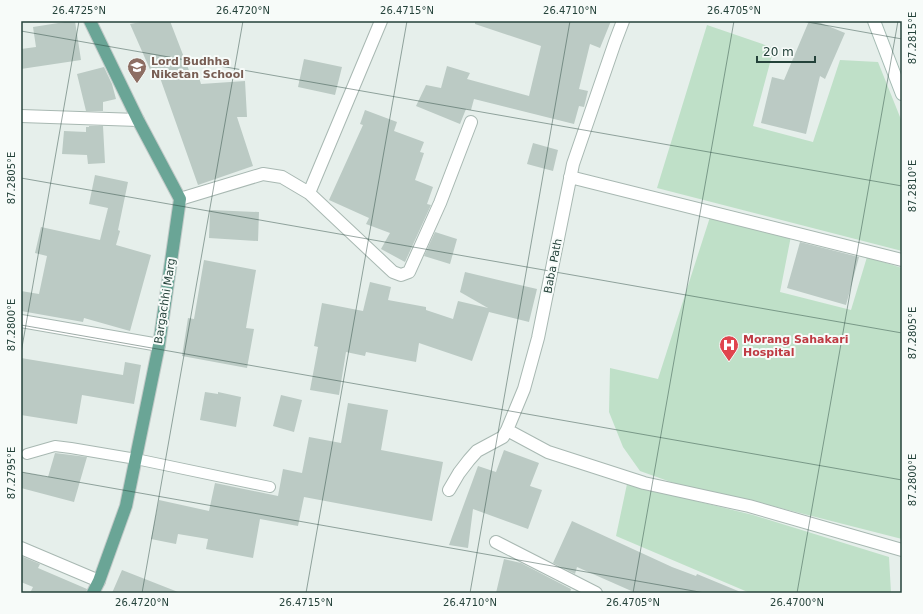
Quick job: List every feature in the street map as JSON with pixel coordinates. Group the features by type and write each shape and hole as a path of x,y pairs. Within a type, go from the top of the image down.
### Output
{"main road":[{"path":"90,21 138,120 180,199"},
{"name":"Bargachhi Marg","path":"93,593 99,581 126,506 159,345 180,199"}],"street":[{"path":"309,193 381,21"},
{"name":"Baba Path","path":"449,490 468,460 503,437 508,430 524,389 538,338 573,164 623,21"},
{"path":"874,21 902,94"},
{"path":"21,116 138,120"},
{"path":"180,199 263,174 282,177 309,193 393,272 401,274 409,272 440,203 470,122"},
{"path":"570,177 902,260"},
{"path":"21,321 159,345"},
{"path":"508,430 548,452 644,483 749,506 902,550"},
{"path":"496,542 596,593"},
{"path":"21,548 99,581"}],"lane":[{"path":"27,454 46,450 54,446 136,459 270,487"}],"green space":[{"path":"707,25 774,48 753,126 813,142 840,60 878,62 902,122 902,251 657,188"},
{"path":"711,214 791,236 780,292 851,310 867,257 902,268 902,539 745,499 682,486 640,471 623,447 609,412 610,368 658,379"},
{"path":"627,484 753,515 889,557 891,593 750,593 616,536"}],"building":[{"path":"75,21 81,60 21,69 21,49 36,47 33,27"},
{"path":"146,21 170,21 190,73 197,71 201,84 245,81 247,117 237,117 253,166 198,185 158,72 152,74 130,24"},
{"path":"475,21 611,21 600,48 590,44 579,89 588,91 584,107 579,106 574,124 474,99 471,110 466,109 460,124 416,106 426,85 441,88 447,66 470,73 467,79 529,96 541,46 475,24"},
{"path":"809,21 816,21 845,33 825,79 820,76 806,134 761,123 772,77 784,80"},
{"path":"304,59 342,67 335,95 298,87"},
{"path":"104,67 112,84 116,99 103,102 103,111 86,111 77,74"},
{"path":"365,110 397,122 394,131 424,142 420,152 424,153 415,180 433,187 427,204 431,205 405,262 381,249 390,233 366,224 369,218 329,200 363,125 360,124"},
{"path":"103,126 105,163 88,164 87,155 62,154 64,131 86,132 86,127"},
{"path":"533,143 558,150 553,171 527,164"},
{"path":"95,175 128,182 118,230 120,231 116,245 151,255 130,331 84,318 83,322 21,311 21,291 39,294 47,256 35,253 41,227 100,240 108,208 89,204"},
{"path":"210,210 259,212 258,241 209,238"},
{"path":"435,232 457,239 450,264 424,256"},
{"path":"800,242 859,257 846,305 787,288"},
{"path":"204,260 256,270 246,328 254,329 247,368 182,356 188,318 194,319"},
{"path":"465,272 537,289 529,322 489,312 472,361 419,343 416,362 366,352 365,356 346,352 339,395 310,390 318,347 314,346 322,303 363,311 370,282 391,287 388,300 426,307 426,310 453,319 458,301 488,308 460,292"},
{"path":"21,358 123,375 125,362 141,365 134,404 82,395 77,424 21,415"},
{"path":"205,392 218,394 218,392 241,397 236,427 200,420"},
{"path":"281,395 302,400 294,432 273,426"},
{"path":"348,403 388,410 381,450 443,462 432,521 304,497 298,526 260,519 253,558 206,549 208,539 178,534 176,544 151,539 159,500 209,511 215,483 278,496 283,469 302,473 309,437 341,443"},
{"path":"504,450 539,463 530,486 542,490 528,529 473,509 468,548 449,545 478,466 496,472"},
{"path":"55,453 87,457 74,502 21,488 21,472 48,477"},
{"path":"572,521 672,567 696,576 697,574 743,593 636,593 577,567 575,574 553,563"},
{"path":"21,556 40,564 38,568 87,589 86,593 30,593 33,587 21,582"},
{"path":"504,559 521,563 571,589 570,593 496,593"},
{"path":"122,570 178,592 178,593 112,593"}],"place":[{"name":"Lord Budhha Niketan School","path":"137,84"},
{"name":"Morang Sahakari Hospital","path":"729,362"}]}
